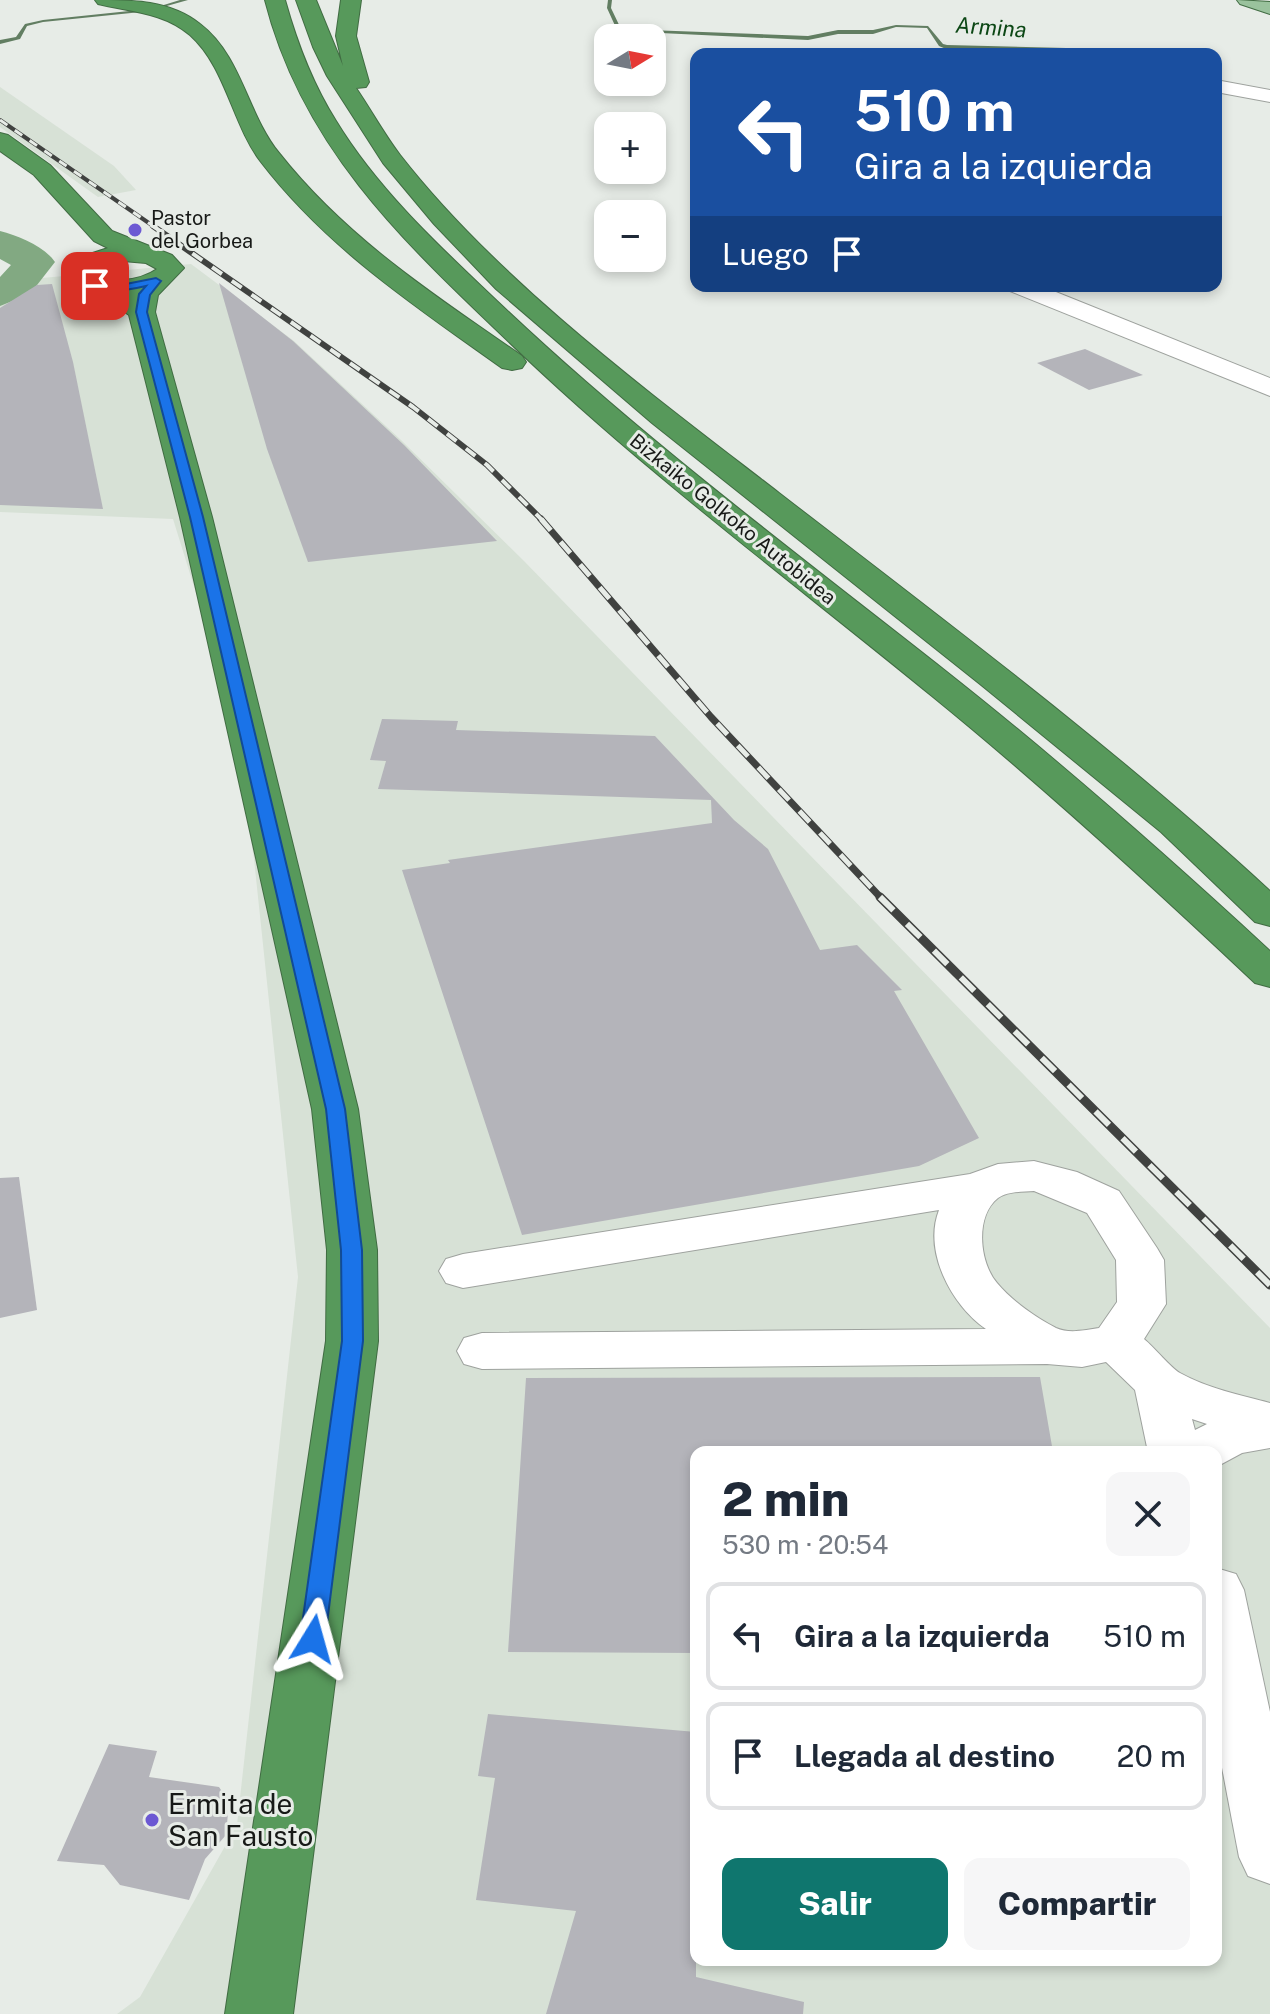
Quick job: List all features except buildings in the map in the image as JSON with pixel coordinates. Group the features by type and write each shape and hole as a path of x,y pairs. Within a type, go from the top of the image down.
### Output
{"highway":[{"path":"105,0 174,17 205,37 221,61 255,137 296,189 337,232 719,511"},
{"name":"Bizkaiko Golkoko Autobidea","path":"275,0 297,67 318,109 365,177 420,240 508,327 586,399 719,511 980,716 1270,974"},
{"name":"Bizkaiko Golkoko Autobidea","path":"306,0 323,47 391,158 443,219 505,283 579,349 1175,824 1270,913"},
{"path":"351,0 346,36 358,79 359,108"},
{"path":"0,140 42,170 100,248 163,259 171,268 156,281 126,287 95,286"},
{"path":"100,248 76,272 82,281 121,296 142,312"},
{"path":"156,281 145,294 142,312 196,517 335,1109 352,1250 352,1341 259,2014"}],"main road":[{"path":"1247,0 1270,8"}],"street":[{"path":"1222,87 1270,96"},
{"path":"1034,292 1270,388"},
{"path":"463,1271 981,1188 998,1179 1034,1176 1061,1183 1103,1202 1140,1260 1142,1304 1115,1342 1082,1349 1047,1346 482,1351"},
{"path":"981,1188 961,1213 958,1231 965,1271 978,1294 998,1313 1047,1346"},
{"path":"1115,1342 1145,1367 1159,1385 1173,1446"},
{"path":"1159,1385 1216,1408 1270,1422"},
{"path":"1211,1446 1230,1435 1270,1429"},
{"path":"1222,1620 1270,1857"}],"shaded area":[{"path":"0,87 114,166 136,190 98,197 0,127"},
{"path":"191,264 294,341 401,440 524,561 1270,1328 1270,2014 117,2014 140,1997 237,1825 298,1277 254,859 228,696 173,519 0,512 0,282"}],"waterway":[{"name":"Armina","path":"156,8 186,0"},
{"name":"Armina","path":"610,0 609,8 619,30 808,38 838,32 873,32 896,26 928,27 946,47 986,48"},
{"name":"Armina","path":"0,42 18,38 25,25 139,11"},
{"path":"0,243 35,262 16,285 0,294"}],"railway":[{"path":"0,120 156,228"},
{"path":"153,226 413,407 487,465 541,519"},
{"path":"541,519 711,717 882,899"},
{"path":"882,899 1270,1285"}],"place":[{"name":"Pastor del Gorbea","path":"135,230"},
{"name":"Ermita de San Fausto","path":"152,1820"}],"route":[{"path":"95,286 126,287 156,281 145,294 142,312 196,517 335,1109 352,1250 352,1341 313,1639"}]}
